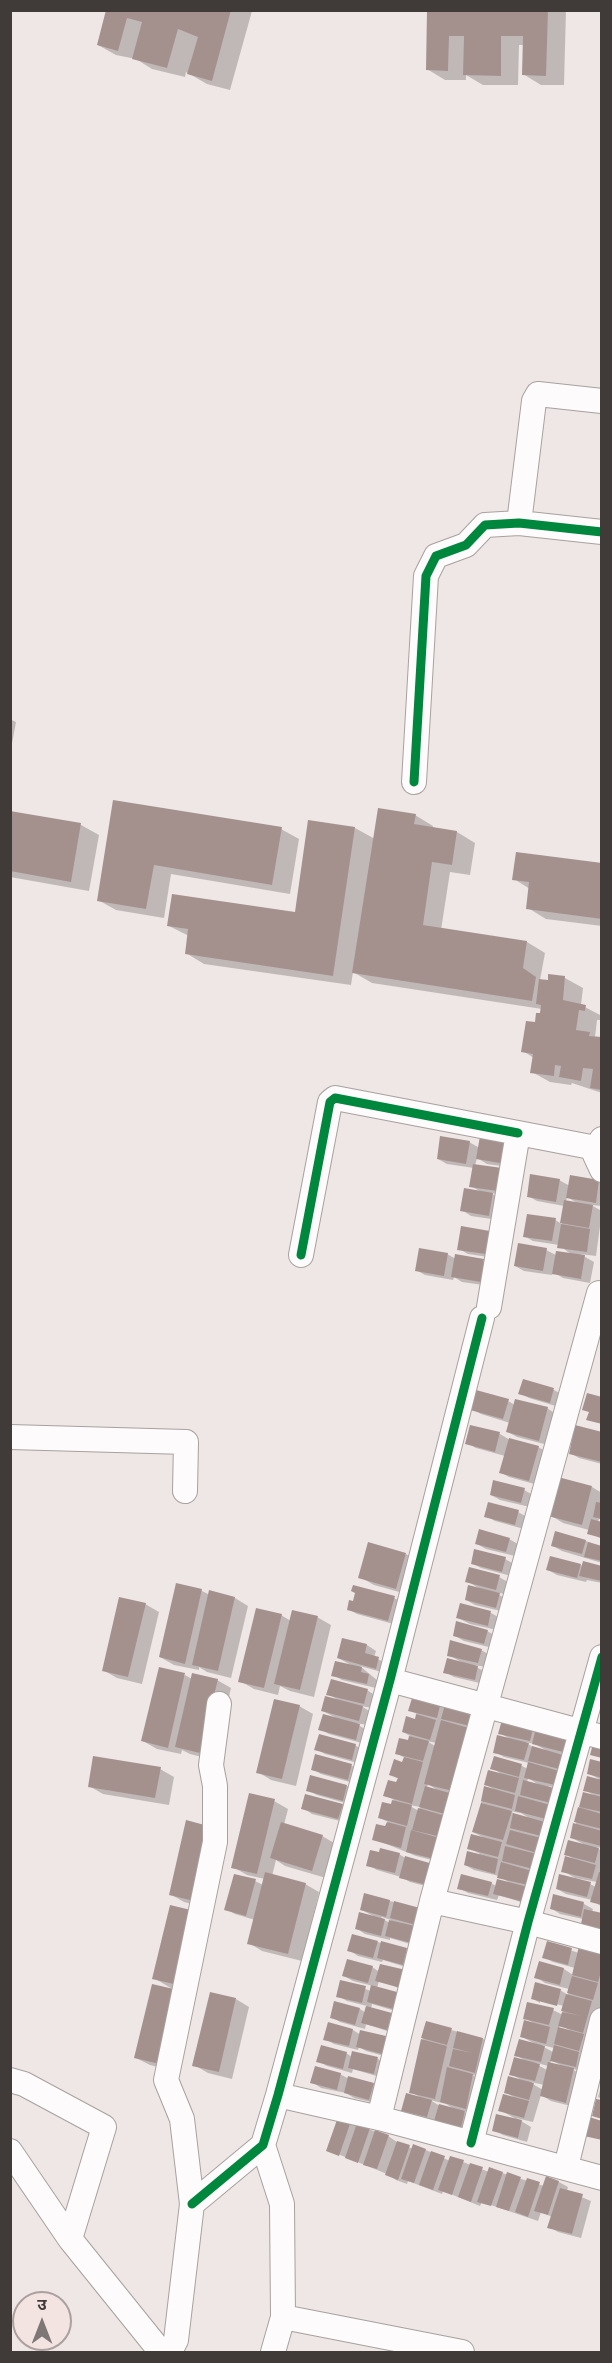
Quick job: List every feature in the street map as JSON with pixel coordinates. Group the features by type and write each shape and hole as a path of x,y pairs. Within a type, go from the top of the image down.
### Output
{"street":[{"path":"519,523 534,402 538,394 602,401"},
{"path":"414,782 426,576 436,556 466,545 485,525 519,523 602,532"},
{"path":"301,1255 330,1102 335,1098 518,1133 600,1152"},
{"path":"192,2204 263,2145 390,1680 485,1312 518,1133"},
{"path":"379,2118 432,1901 599,1293"},
{"path":"10,1437 186,1442 185,1491"},
{"path":"471,2143 528,1922 590,1734 602,1657"},
{"path":"390,1680 590,1734"},
{"path":"170,2352 176,2340 192,2204 182,2118 166,2080 215,1842 215,1786 211,1765 219,1704"},
{"path":"432,1901 528,1922 602,1942"},
{"path":"566,2167 602,2020"},
{"path":"10,2080 24,2084 104,2127 70,2239"},
{"path":"278,2095 379,2118 602,2178"},
{"path":"263,2145 282,2204 284,2317 273,2352"},
{"path":"10,2151 70,2239 160,2352"},
{"path":"284,2317 462,2352"}],"building":[{"path":"106,10 231,10 212,81 187,74 198,37 178,29 167,68 132,59 142,22 127,18 118,51 97,45"},
{"path":"427,10 548,10 546,76 522,75 523,36 501,36 501,76 463,75 464,36 449,36 448,71 426,70"},
{"path":"113,800 282,827 272,885 154,865 146,909 97,901"},
{"path":"378,808 416,814 414,824 457,831 452,865 432,862 423,925 527,941 523,968 536,977 532,1001 352,973"},
{"path":"10,811 81,823 71,882 10,871"},
{"path":"308,820 355,827 333,976 185,954 188,929 167,926 172,894 295,912"},
{"path":"516,852 602,863 602,919 526,909 529,882 512,880"},
{"path":"548,974 565,976 563,1000 586,1005 585,1011 579,1010 576,1030 590,1032 589,1036 602,1037 602,1090 590,1088 593,1069 583,1068 581,1081 559,1077 561,1066 555,1065 554,1076 530,1073 533,1054 521,1052 526,1021 535,1022 536,1013 540,1013 541,1005 536,1004 539,979 548,980"},
{"path":"440,1136 470,1141 466,1164 437,1159"},
{"path":"480,1136 510,1141 506,1164 476,1159"},
{"path":"473,1164 502,1168 498,1191 469,1187"},
{"path":"530,1174 560,1179 556,1202 527,1197"},
{"path":"570,1175 599,1180 596,1203 566,1198"},
{"path":"464,1188 493,1193 489,1216 460,1211"},
{"path":"564,1200 593,1205 589,1228 560,1223"},
{"path":"527,1214 556,1218 552,1241 523,1237"},
{"path":"561,1224 590,1229 587,1252 557,1248"},
{"path":"461,1226 490,1231 486,1254 457,1250"},
{"path":"518,1243 547,1248 543,1271 514,1266"},
{"path":"419,1248 448,1253 444,1276 415,1271"},
{"path":"556,1251 585,1255 581,1279 552,1274"},
{"path":"455,1254 484,1259 481,1282 451,1277"},
{"path":"523,1379 554,1388 550,1403 518,1394"},
{"path":"476,1390 509,1399 503,1419 470,1410"},
{"path":"587,1393 602,1397 602,1424 586,1420 589,1412 582,1410"},
{"path":"515,1399 548,1407 539,1441 506,1432"},
{"path":"470,1425 500,1432 495,1452 465,1444"},
{"path":"575,1425 602,1432 602,1462 569,1454"},
{"path":"509,1438 539,1446 529,1481 499,1473"},
{"path":"558,1477 592,1486 582,1525 548,1516"},
{"path":"493,1480 525,1488 521,1503 490,1495"},
{"path":"488,1502 519,1510 515,1525 484,1517"},
{"path":"596,1502 602,1503 602,1519 593,1517"},
{"path":"591,1519 602,1522 602,1538 587,1534"},
{"path":"479,1529 510,1538 506,1552 475,1544"},
{"path":"555,1531 586,1540 582,1554 551,1546"},
{"path":"368,1542 406,1553 396,1589 358,1578"},
{"path":"588,1542 602,1546 602,1561 584,1557"},
{"path":"474,1549 506,1557 502,1572 471,1564"},
{"path":"550,1556 581,1564 577,1578 546,1570"},
{"path":"583,1561 602,1566 602,1581 579,1576"},
{"path":"469,1567 500,1575 496,1590 465,1582"},
{"path":"176,1583 202,1589 185,1664 159,1657"},
{"path":"353,1585 395,1596 388,1621 347,1610 349,1600 353,1601 355,1593 351,1591"},
{"path":"468,1585 500,1593 496,1608 465,1600"},
{"path":"209,1590 235,1597 218,1671 192,1665"},
{"path":"119,1597 146,1603 128,1677 102,1671"},
{"path":"460,1603 491,1611 488,1626 456,1618"},
{"path":"256,1608 282,1614 264,1688 238,1682"},
{"path":"292,1610 318,1616 300,1690 274,1684"},
{"path":"456,1621 488,1630 484,1644 453,1636"},
{"path":"342,1638 367,1644 365,1653 379,1657 376,1669 337,1658"},
{"path":"450,1640 482,1649 478,1663 447,1656"},
{"path":"447,1658 478,1666 475,1680 443,1673"},
{"path":"335,1661 362,1667 361,1672 369,1674 367,1684 331,1676"},
{"path":"159,1667 185,1673 168,1748 141,1741"},
{"path":"192,1673 218,1679 200,1753 175,1747"},
{"path":"331,1679 368,1689 364,1704 326,1695"},
{"path":"413,1695 442,1698 437,1718 408,1711"},
{"path":"325,1696 363,1706 359,1721 321,1711"},
{"path":"447,1697 475,1705 470,1726 441,1719"},
{"path":"274,1699 300,1705 282,1779 256,1773"},
{"path":"504,1713 535,1721 530,1741 498,1734"},
{"path":"323,1714 360,1724 356,1740 318,1730"},
{"path":"416,1714 436,1720 430,1740 402,1732 406,1716 415,1719"},
{"path":"441,1720 469,1728 453,1791 424,1784"},
{"path":"537,1724 568,1732 563,1752 532,1744"},
{"path":"319,1734 356,1744 352,1760 314,1750"},
{"path":"497,1735 529,1743 524,1760 493,1753"},
{"path":"409,1736 429,1741 423,1761 395,1754 399,1738 408,1740"},
{"path":"594,1740 602,1742 602,1758 590,1755"},
{"path":"532,1746 563,1755 559,1769 528,1761"},
{"path":"315,1754 352,1764 348,1780 311,1770"},
{"path":"93,1756 161,1767 155,1798 88,1787"},
{"path":"494,1756 522,1764 519,1777 490,1769"},
{"path":"404,1757 423,1762 412,1804 383,1796 388,1780 396,1782 398,1778 389,1775 394,1759 402,1762"},
{"path":"590,1759 602,1762 602,1778 587,1774"},
{"path":"528,1762 559,1771 555,1785 524,1778"},
{"path":"488,1770 519,1778 515,1793 484,1785"},
{"path":"310,1775 347,1785 343,1801 306,1791"},
{"path":"587,1776 602,1780 602,1795 583,1791"},
{"path":"523,1780 554,1788 551,1803 520,1795"},
{"path":"425,1786 453,1794 448,1815 419,1807"},
{"path":"484,1786 515,1795 512,1809 481,1801"},
{"path":"583,1792 602,1797 602,1812 579,1807"},
{"path":"249,1793 275,1799 257,1874 231,1868"},
{"path":"305,1794 343,1804 338,1819 301,1809"},
{"path":"518,1796 550,1805 546,1819 515,1811"},
{"path":"392,1800 412,1805 407,1826 378,1818 382,1802 391,1804"},
{"path":"481,1803 512,1811 503,1840 472,1832"},
{"path":"578,1807 602,1814 602,1829 574,1822"},
{"path":"418,1808 446,1816 441,1837 412,1830"},
{"path":"513,1813 545,1822 541,1836 510,1828"},
{"path":"186,1820 212,1827 194,1901 169,1895"},
{"path":"281,1822 323,1835 312,1871 270,1858"},
{"path":"387,1822 406,1827 401,1848 372,1840 376,1824 385,1826"},
{"path":"573,1823 602,1831 601,1846 570,1838"},
{"path":"411,1830 440,1838 434,1859 406,1852"},
{"path":"510,1830 541,1838 537,1853 506,1844"},
{"path":"471,1834 502,1842 498,1857 467,1849"},
{"path":"568,1840 599,1848 595,1863 564,1855"},
{"path":"505,1846 537,1854 533,1869 502,1861"},
{"path":"380,1848 400,1853 395,1873 366,1866 370,1850 379,1852"},
{"path":"467,1851 498,1859 495,1874 464,1865"},
{"path":"405,1856 433,1864 427,1885 399,1878"},
{"path":"565,1856 596,1865 592,1879 561,1872"},
{"path":"501,1862 532,1871 528,1885 497,1878"},
{"path":"265,1872 306,1883 288,1954 247,1944"},
{"path":"599,1872 602,1872 602,1905 590,1902"},
{"path":"234,1874 256,1879 246,1916 224,1910"},
{"path":"461,1874 492,1882 488,1896 457,1889"},
{"path":"559,1874 591,1882 587,1897 556,1889"},
{"path":"497,1879 528,1887 524,1902 493,1894"},
{"path":"364,1893 390,1900 386,1917 360,1910"},
{"path":"553,1894 584,1902 581,1917 550,1909"},
{"path":"394,1901 420,1908 416,1925 390,1918"},
{"path":"170,1905 195,1911 178,1985 152,1979"},
{"path":"584,1909 602,1913 602,1929 581,1924"},
{"path":"359,1912 385,1919 381,1936 355,1929"},
{"path":"389,1920 415,1926 411,1943 385,1936"},
{"path":"352,1934 378,1941 373,1958 347,1951"},
{"path":"381,1941 407,1948 403,1965 377,1958"},
{"path":"547,1941 572,1948 568,1965 542,1958"},
{"path":"580,1942 602,1948 602,1969 598,1982 572,1975"},
{"path":"347,1959 373,1966 368,1983 342,1976"},
{"path":"539,1961 564,1968 560,1985 534,1978"},
{"path":"380,1964 406,1970 401,1988 375,1981"},
{"path":"572,1976 598,1983 593,2000 567,1993"},
{"path":"340,1980 366,1986 362,2003 336,1997"},
{"path":"535,1982 561,1989 557,2006 531,1999"},
{"path":"152,1984 178,1990 160,2064 134,2058"},
{"path":"371,1985 397,1992 393,2009 367,2002"},
{"path":"210,1992 236,1998 219,2072 192,2066"},
{"path":"566,1994 592,2001 583,2033 558,2026 562,2012 582,2016 561,2011"},
{"path":"334,2001 360,2008 355,2025 330,2018"},
{"path":"527,2002 554,2008 549,2025 523,2019"},
{"path":"366,2006 392,2013 387,2030 361,2023"},
{"path":"524,2020 550,2027 546,2044 520,2037"},
{"path":"426,2021 452,2028 447,2045 421,2038"},
{"path":"328,2022 353,2029 349,2046 323,2040"},
{"path":"558,2027 584,2034 579,2051 554,2044"},
{"path":"360,2030 386,2036 382,2054 356,2047"},
{"path":"457,2031 483,2038 475,2073 449,2066 453,2049 473,2053 453,2048"},
{"path":"421,2039 447,2046 435,2099 409,2093"},
{"path":"519,2039 545,2046 541,2062 514,2056"},
{"path":"321,2045 347,2052 343,2069 316,2062"},
{"path":"554,2045 579,2052 576,2067 550,2061"},
{"path":"352,2051 378,2057 374,2074 348,2068"},
{"path":"514,2057 540,2064 535,2081 509,2075"},
{"path":"548,2062 574,2068 566,2103 540,2096"},
{"path":"315,2066 341,2073 337,2090 310,2083"},
{"path":"447,2067 473,2074 466,2109 440,2102"},
{"path":"348,2076 374,2083 369,2100 344,2093"},
{"path":"508,2076 534,2083 529,2100 504,2093"},
{"path":"406,2093 432,2100 427,2117 401,2111"},
{"path":"503,2094 529,2101 524,2118 498,2111"},
{"path":"596,2099 602,2100 602,2119 592,2116"},
{"path":"439,2104 465,2111 461,2128 434,2121"},
{"path":"496,2114 522,2120 518,2138 492,2131"},
{"path":"338,2117 351,2121 339,2156 326,2151"},
{"path":"589,2117 602,2121 602,2140 584,2136"},
{"path":"357,2123 370,2128 358,2163 345,2158"},
{"path":"375,2130 389,2135 377,2169 363,2165"},
{"path":"397,2141 410,2145 398,2180 385,2175"},
{"path":"413,2144 426,2149 414,2183 401,2179"},
{"path":"431,2151 445,2156 433,2190 419,2185"},
{"path":"450,2156 464,2160 452,2195 438,2190"},
{"path":"470,2163 483,2167 471,2202 458,2197"},
{"path":"489,2167 503,2172 491,2206 477,2202"},
{"path":"507,2172 521,2177 509,2211 496,2207"},
{"path":"546,2176 559,2181 548,2215 534,2211"},
{"path":"527,2178 540,2182 528,2217 515,2212"},
{"path":"560,2188 583,2194 572,2234 547,2228"}],"cycle path":[{"path":"414,782 426,576 436,556 466,545 485,525 519,523 602,532"},
{"path":"301,1255 330,1102 335,1098 518,1133"},
{"path":"192,2204 263,2145 390,1680 482,1318"},
{"path":"471,2143 528,1922 602,1657"}]}
